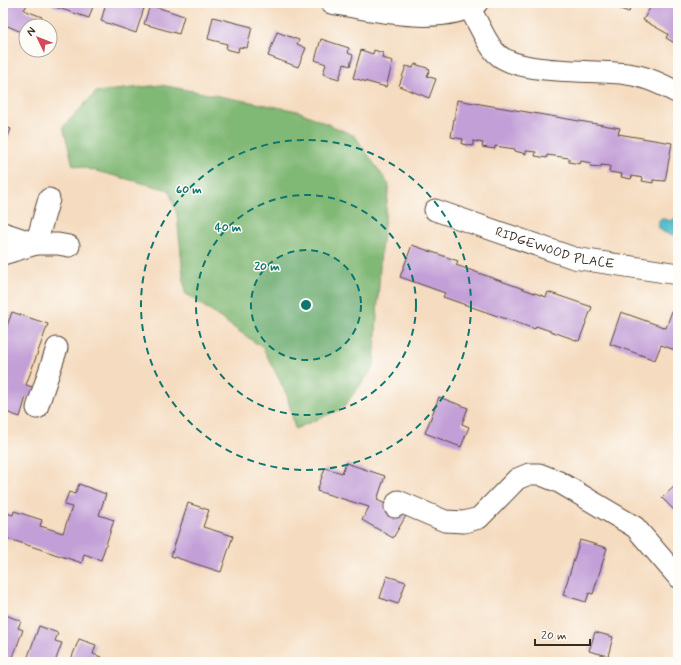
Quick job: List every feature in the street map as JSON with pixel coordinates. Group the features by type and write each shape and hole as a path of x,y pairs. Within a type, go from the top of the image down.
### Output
{"street":[{"path":"331,3 418,16 447,14 473,6 496,53 506,60 533,68 628,74 657,82 678,92"},
{"path":"36,244 49,199"},
{"name":"RIDGEWOOD PLACE","path":"435,210 574,258 678,274"},
{"path":"3,233 36,244"},
{"path":"3,254 36,244 58,244 68,246"},
{"path":"37,408 57,348"},
{"path":"395,507 398,502 445,521 464,522 479,518 517,479 529,474 539,474 559,482 635,527 678,577"}],"green space":[{"path":"161,85 298,111 355,136 389,185 381,250 374,367 343,408 295,429 287,395 263,348 185,293 177,215 169,190 73,165 63,127 96,92"}],"water":[{"path":"678,216 678,235 663,232 657,224 661,218 671,221"}],"building":[{"path":"3,3 22,3 27,5 24,10 42,17 18,18 18,31 3,24"},
{"path":"53,3 94,3 89,18 52,6"},
{"path":"106,3 139,3 145,5 136,33 101,21"},
{"path":"602,3 632,3 629,12"},
{"path":"653,3 678,3 678,45 666,38 668,34 643,20"},
{"path":"150,5 184,16 179,34 144,24"},
{"path":"213,17 252,27 247,48 239,47 238,52 226,49 227,44 208,39"},
{"path":"277,32 299,40 297,44 306,48 298,67 268,56"},
{"path":"321,39 349,48 348,53 353,55 350,66 344,64 339,79 323,74 326,64 315,60"},
{"path":"361,50 373,54 374,50 383,53 382,58 393,61 386,87 353,78"},
{"path":"415,64 430,69 427,76 436,79 429,98 399,86 406,66 413,68"},
{"path":"457,100 620,128 618,134 672,143 665,181 653,180 653,183 642,181 643,178 632,176 631,179 621,177 622,174 609,172 610,166 590,166 591,163 581,161 580,164 569,162 569,158 547,155 547,158 535,156 536,152 526,151 526,154 515,151 515,149 495,146 495,149 482,147 483,143 473,141 473,146 462,144 463,139 451,137"},
{"path":"3,126 11,129 4,147 3,146"},
{"path":"412,245 458,261 456,265 546,297 548,292 592,307 579,341 536,326 535,329 443,297 445,293 400,277"},
{"path":"672,311 678,314 678,351 661,345 655,360 610,344 621,312 666,328"},
{"path":"12,312 48,324 26,385 36,388 32,399 26,397 20,417 3,411 3,337"},
{"path":"439,397 468,408 462,424 469,427 461,447 425,433"},
{"path":"346,463 385,476 377,500 407,514 393,538 362,520 369,507 317,491 325,468 342,473"},
{"path":"678,483 678,514 662,498"},
{"path":"79,484 106,494 99,515 114,520 101,560 84,554 82,563 3,537 3,512 13,515 14,511 42,520 40,526 63,533 72,507 64,505 69,492 75,494"},
{"path":"188,503 209,510 203,527 233,536 221,572 171,556"},
{"path":"580,540 607,548 593,594 589,593 586,602 563,595"},
{"path":"387,576 406,582 398,604 380,598"},
{"path":"3,614 21,621 18,628 23,630 11,662 3,659"},
{"path":"39,626 58,633 55,641 62,643 55,662 26,662"},
{"path":"595,632 613,637 608,656 589,651"},
{"path":"79,639 96,645 93,654 101,657 99,662 70,662"}]}
